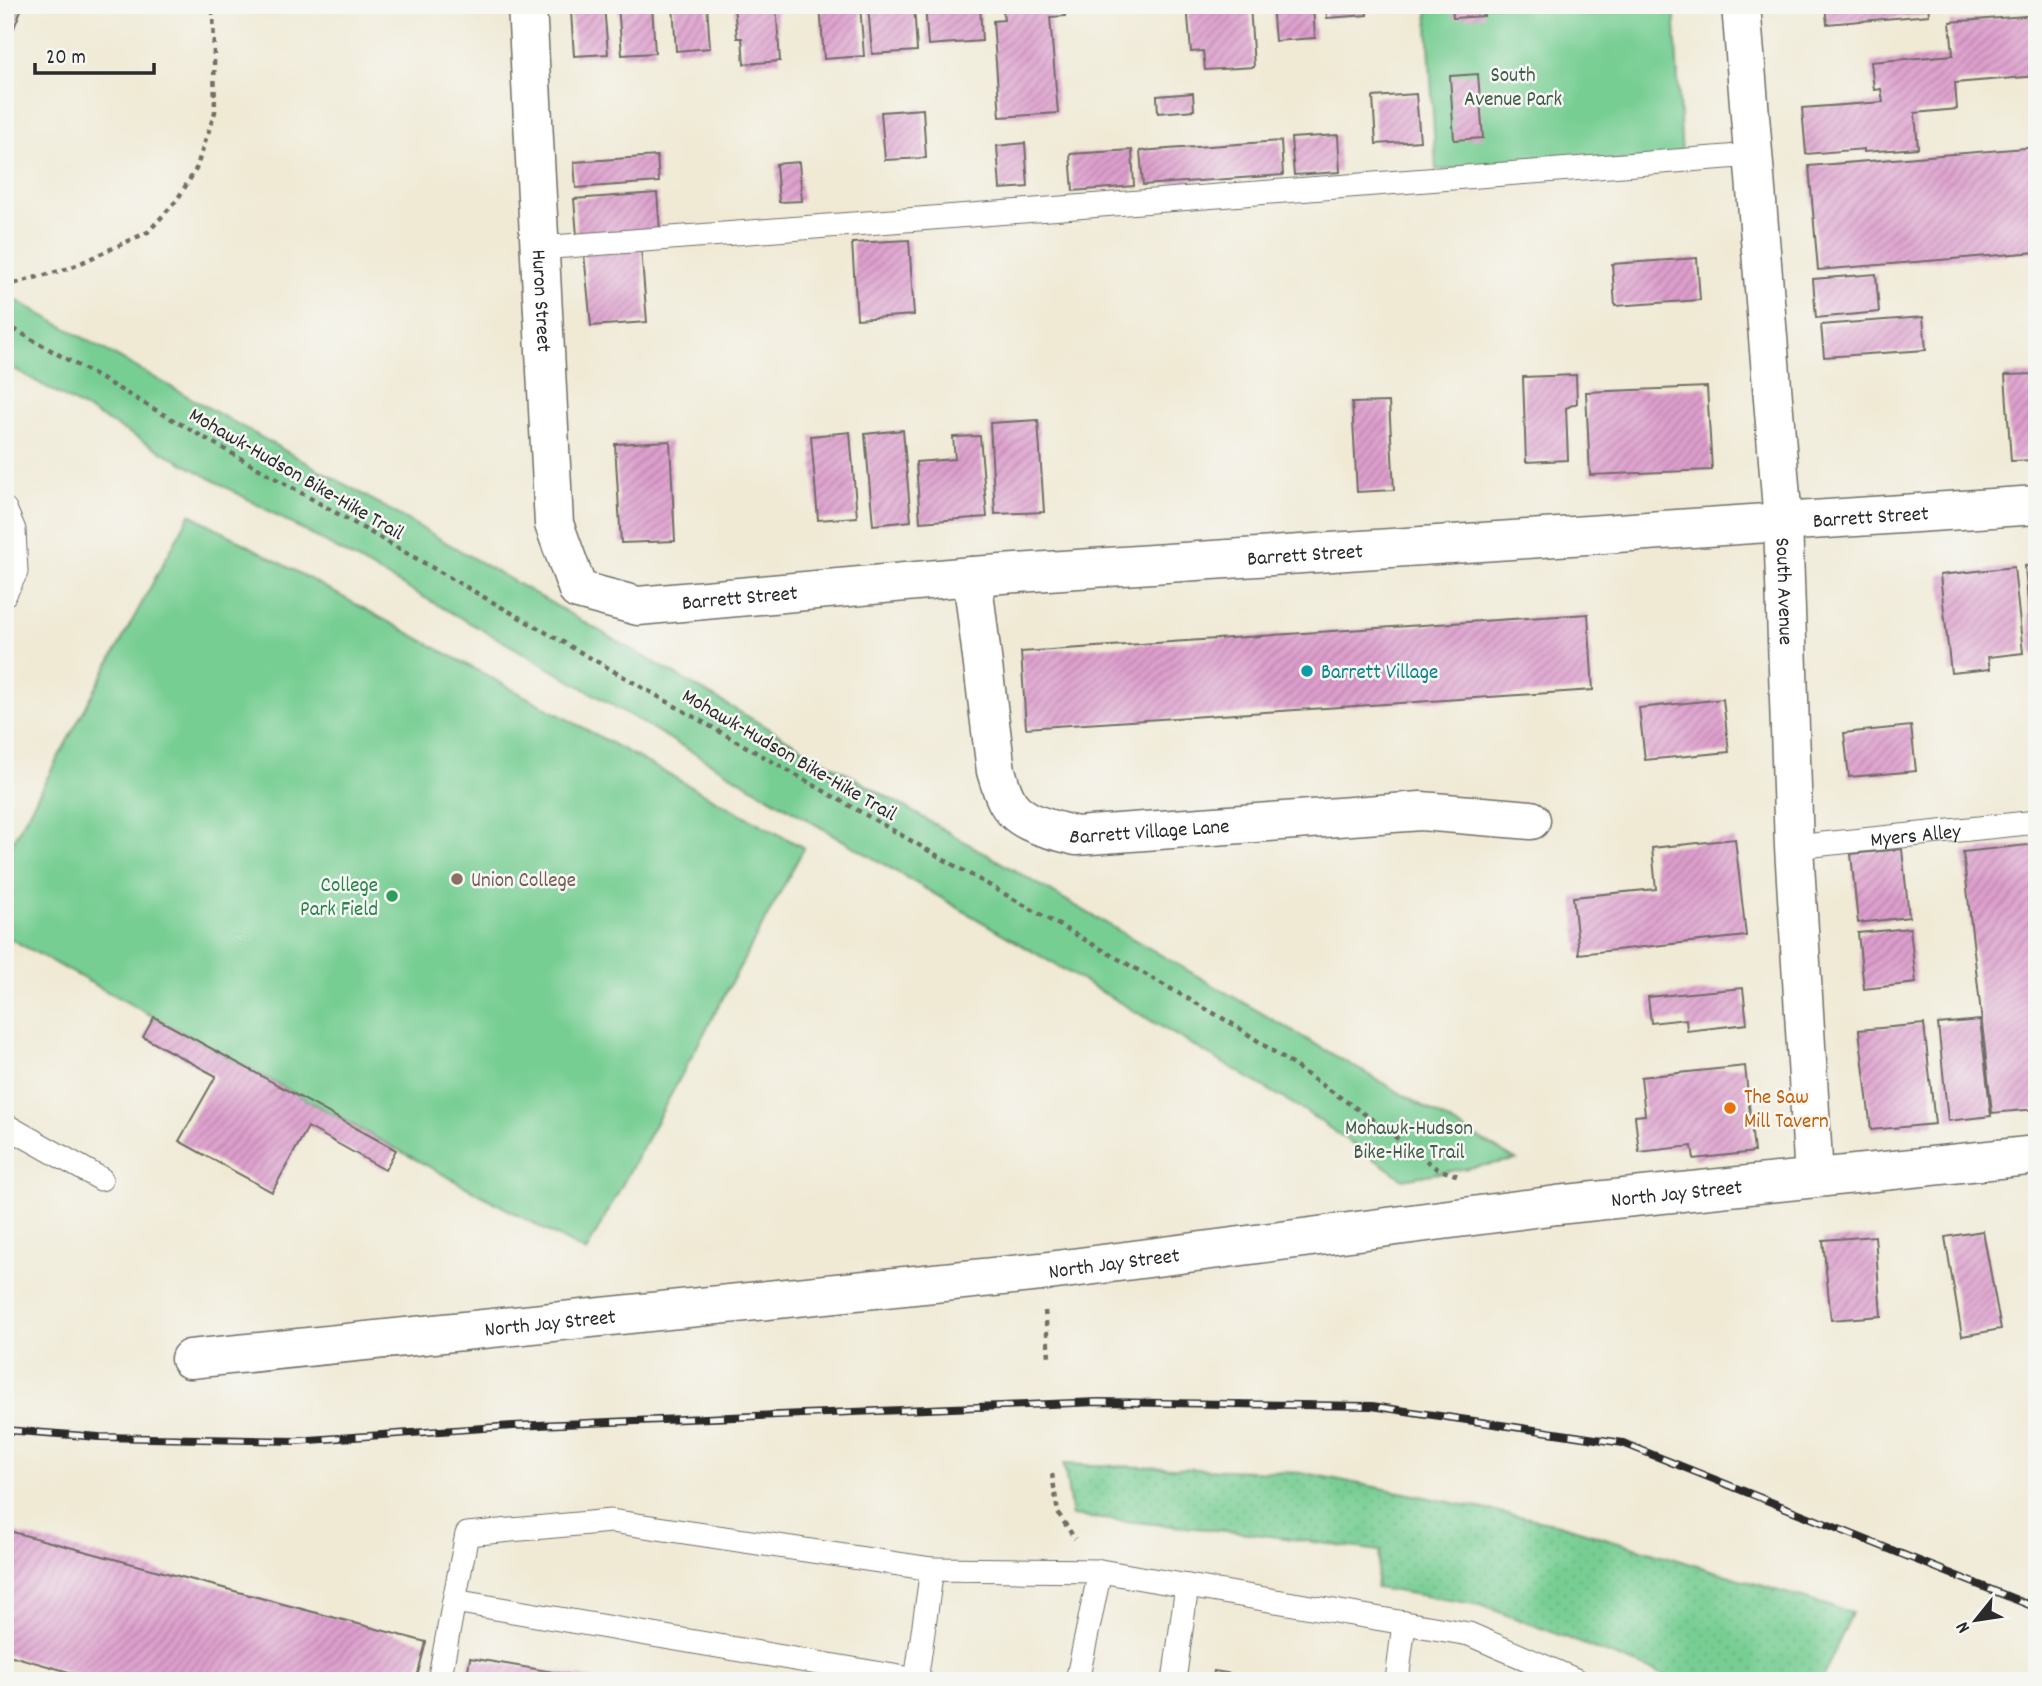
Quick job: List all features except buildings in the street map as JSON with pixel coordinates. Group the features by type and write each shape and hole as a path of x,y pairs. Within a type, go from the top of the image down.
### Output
{"street":[{"name":"Huron Street","path":"527,5 554,524 578,590"},
{"name":"South Avenue","path":"1741,5 1783,522 1794,847 1814,1178"},
{"name":"Barrett Street","path":"578,590 638,606 972,576 2037,505"},
{"name":"Barrett Village Lane","path":"972,576 996,771 1006,800 1020,816 1041,827 1076,836 1421,811 1531,820"},
{"name":"North Jay Street","path":"190,1359 1041,1272 1557,1205 2037,1155"}],"lane":[{"path":"540,248 1753,155"},
{"path":"5,509 14,530 16,572 5,594"},
{"name":"Myers Alley","path":"1794,847 2037,822"},
{"path":"5,1125 101,1179"},
{"path":"439,1681 467,1534 611,1521 932,1569 1100,1571 1469,1634 1576,1680"},
{"path":"454,1601 918,1680 932,1569"},
{"path":"1077,1681 1100,1571"},
{"path":"1174,1681 1187,1586"},
{"path":"1397,1681 1404,1623"}],"path":[{"path":"5,286 69,268 148,232 177,200 196,169 215,112 214,5"},
{"name":"Mohawk-Hudson Bike-Hike Trail","path":"5,324 1236,1026 1369,1117 1437,1170 1464,1177"}],"green space":[{"name":"South Avenue Park","path":"1427,5 1674,5 1682,158 1436,170"},
{"name":"Mohawk-Hudson Bike-Hike Trail","path":"5,294 357,491 1516,1160 1403,1179 1305,1111 513,647 5,364"},
{"name":"College Park Field","path":"190,514 804,848 586,1252 5,936 5,856"},
{"path":"1064,1464 1305,1473 1559,1524 1852,1613 1821,1681 1679,1681 1481,1605 1376,1588 1380,1551 1247,1533 1072,1516"}],"railway":[{"path":"5,1430 99,1437 295,1441 513,1426 1098,1402 1372,1406 1623,1443 2037,1608"}],"place":[{"name":"Barrett Village","path":"1307,671"},
{"name":"Union College","path":"457,879"},
{"name":"College Park Field","path":"392,896"},
{"name":"The Saw Mill Tavern","path":"1730,1108"}]}
